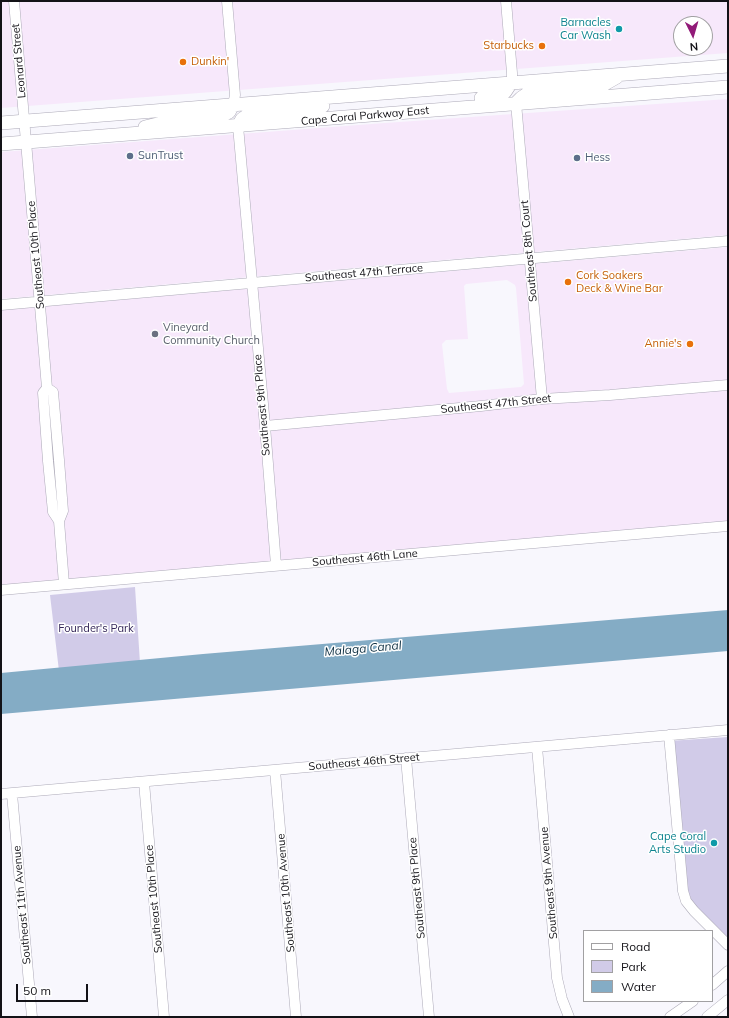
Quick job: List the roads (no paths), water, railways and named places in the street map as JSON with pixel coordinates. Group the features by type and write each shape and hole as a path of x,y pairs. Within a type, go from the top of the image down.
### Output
{"main road":[{"name":"Cape Coral Parkway East","path":"1,123 728,66"},
{"path":"516,103 527,94 534,92 603,85 621,75"},
{"path":"410,112 421,106 436,102 492,97 505,92 511,83"},
{"name":"Cape Coral Parkway East","path":"1,144 728,87"},
{"path":"238,126 242,119 248,114 324,106 338,97"},
{"path":"134,134 145,127 155,124 216,118 229,112 233,105"}],"street":[{"name":"Leonard Street","path":"14,1 24,121"},
{"path":"228,1 235,95 233,105"},
{"path":"506,1 512,73 511,83"},
{"name":"Southeast 8th Court","path":"516,103 542,399"},
{"name":"Southeast 10th Place","path":"24,121 47,388 53,392 60,467 63,511 59,521 64,584"},
{"name":"Southeast 9th Place","path":"238,126 276,566"},
{"name":"Southeast 47th Terrace","path":"1,304 728,241"},
{"name":"Southeast 47th Street","path":"265,426 542,399 728,385"},
{"name":"Southeast 46th Lane","path":"1,590 728,526"},
{"name":"Southeast 46th Street","path":"1,794 728,730"},
{"path":"669,735 683,891 686,901 694,911 728,945"},
{"name":"Southeast 9th Avenue","path":"537,747 557,978 562,1000 569,1017"},
{"name":"Southeast 9th Place","path":"406,758 429,1017"},
{"name":"Southeast 10th Avenue","path":"275,770 296,1017"},
{"name":"Southeast 10th Place","path":"144,782 164,1017"},
{"name":"Southeast 11th Avenue","path":"12,794 32,1017"},
{"path":"713,985 728,971"},
{"path":"707,1017 728,1000"},
{"path":"670,1017 692,1002"}],"water":[{"name":"Malaga Canal","path":"728,610 728,651 1,714 1,673 203,654"}],"place":[{"name":"Barnacles Car Wash","path":"619,29"},
{"name":"Starbucks","path":"542,46"},
{"name":"Dunkin'","path":"183,62"},
{"name":"SunTrust","path":"130,156"},
{"name":"Hess","path":"577,158"},
{"name":"Cork Soakers Deck & Wine Bar","path":"568,282"},
{"name":"Vineyard Community Church","path":"155,334"},
{"name":"Annie's","path":"690,344"},
{"name":"Cape Coral Arts Studio","path":"714,843"}],"park label":[{"name":"Founder's Park","path":"96,629"}]}
